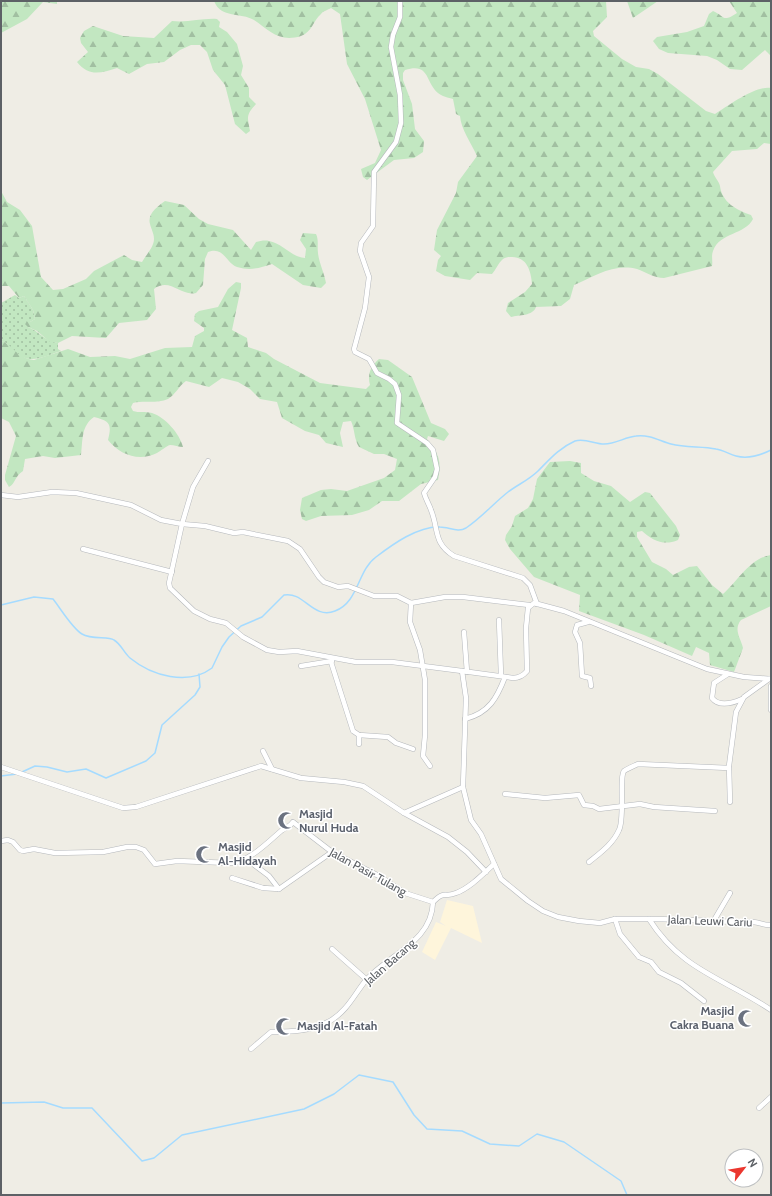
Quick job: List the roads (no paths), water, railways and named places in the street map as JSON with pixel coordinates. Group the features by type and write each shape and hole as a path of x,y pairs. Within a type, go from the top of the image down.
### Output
{"street":[{"path":"400,1 400,17 390,47 400,95 401,123 396,142 374,172 373,226 361,243 360,251 369,277 365,308 354,351 369,359 376,373 389,379 395,384 399,395 398,423 427,443 433,450 437,469 435,477 424,493 431,510 437,537 444,549 454,556 523,578 530,585 537,604"},
{"path":"208,461 193,487 182,524 170,588 188,606 203,616 226,623 237,633 267,650 279,652 297,651 336,657 356,662 392,662 519,678 527,671 526,628 530,605"},
{"path":"1,495 18,497 52,492 76,492 131,506 161,520 205,526 234,533 244,532 288,541 300,549 324,582 338,587 348,586 362,593 374,596 397,596 411,603 445,597 463,597 530,605 537,604 564,611 707,669 728,674 770,679"},
{"path":"83,549 172,572"},
{"path":"411,603 410,622 420,650 422,666 425,712 423,756 430,766"},
{"path":"465,719 477,716 487,709 496,697 503,676 499,620"},
{"path":"588,622 577,626 575,632 580,643 582,676 590,677 591,686"},
{"name":"Jalan Leuwi Cariu","path":"464,632 466,698 463,787 471,820 481,834 501,879 543,911 579,921 600,922 615,919 649,919 713,922 756,922 765,926 771,926"},
{"path":"301,666 331,662 336,657"},
{"path":"331,662 341,698 350,718 350,725 353,731 359,735 388,737 413,749"},
{"path":"728,674 714,683 713,700 719,703 728,703 744,697 770,679"},
{"path":"771,686 771,710"},
{"path":"730,802 729,768 736,712 744,697"},
{"path":"359,735 359,744"},
{"path":"263,751 272,769"},
{"path":"589,862 607,848 620,830 623,806 623,772 634,766 649,764 729,768"},
{"path":"1,766 123,808 136,807 200,788 257,766 301,778 344,782 363,786 404,813 457,843 486,872"},
{"path":"404,813 463,787"},
{"path":"505,794 545,798 579,795 585,806 606,809 640,804 654,807 715,811"},
{"name":"Jalan Pasir Tulang","path":"1,841 13,842 23,851 34,849 67,854 103,852 127,847 136,847 144,850 155,864 190,861 231,863 238,862 245,858 294,822 332,852 379,876 405,893 433,902"},
{"path":"232,878 263,888 279,889 322,861 332,852"},
{"path":"245,858 269,876 279,889"},
{"path":"433,902 442,894 457,892 486,872 494,864"},
{"path":"713,922 730,893"},
{"name":"Jalan Bacang","path":"251,1049 271,1032 288,1033 314,1028 330,1021 351,1003 367,980 419,937 430,919 433,902"},
{"path":"615,919 620,934 639,956 651,962 659,972 681,983 704,1001"},
{"path":"649,919 664,941 690,963 771,1010"},
{"path":"332,949 367,980"},
{"path":"759,1108 771,1098"}],"waterway":[{"path":"1,605 34,597 53,599 71,623 82,634 90,637 108,638 114,640 130,658 149,670 159,674 192,677 212,668 222,647 229,637 241,626 262,617 284,595 297,597 321,612 327,613 343,607 354,594 365,570 376,557 406,537 423,529 443,527 460,530 466,528 508,492 527,480 559,451 575,441 582,440 608,444 641,436 688,447 719,450 740,457 754,456 771,450"},
{"path":"22,772 35,766 47,767 67,772 86,769 106,778 146,761 155,753 162,725 195,695 200,687 199,674"},
{"path":"1,776 17,774"},
{"path":"1,1103 44,1102 63,1108 92,1108 142,1161 154,1158 182,1135 304,1109 334,1094 359,1075 393,1082 414,1115 427,1129 462,1131 490,1144 519,1146 537,1134 564,1142 621,1181 627,1195"}],"place":[{"name":"Masjid Nurul Huda","path":"286,821"},
{"name":"Masjid Al-Hidayah","path":"205,854"},
{"name":"Masjid Cakra Buana","path":"747,1018"},
{"name":"Masjid Al-Fatah","path":"284,1026"}]}
